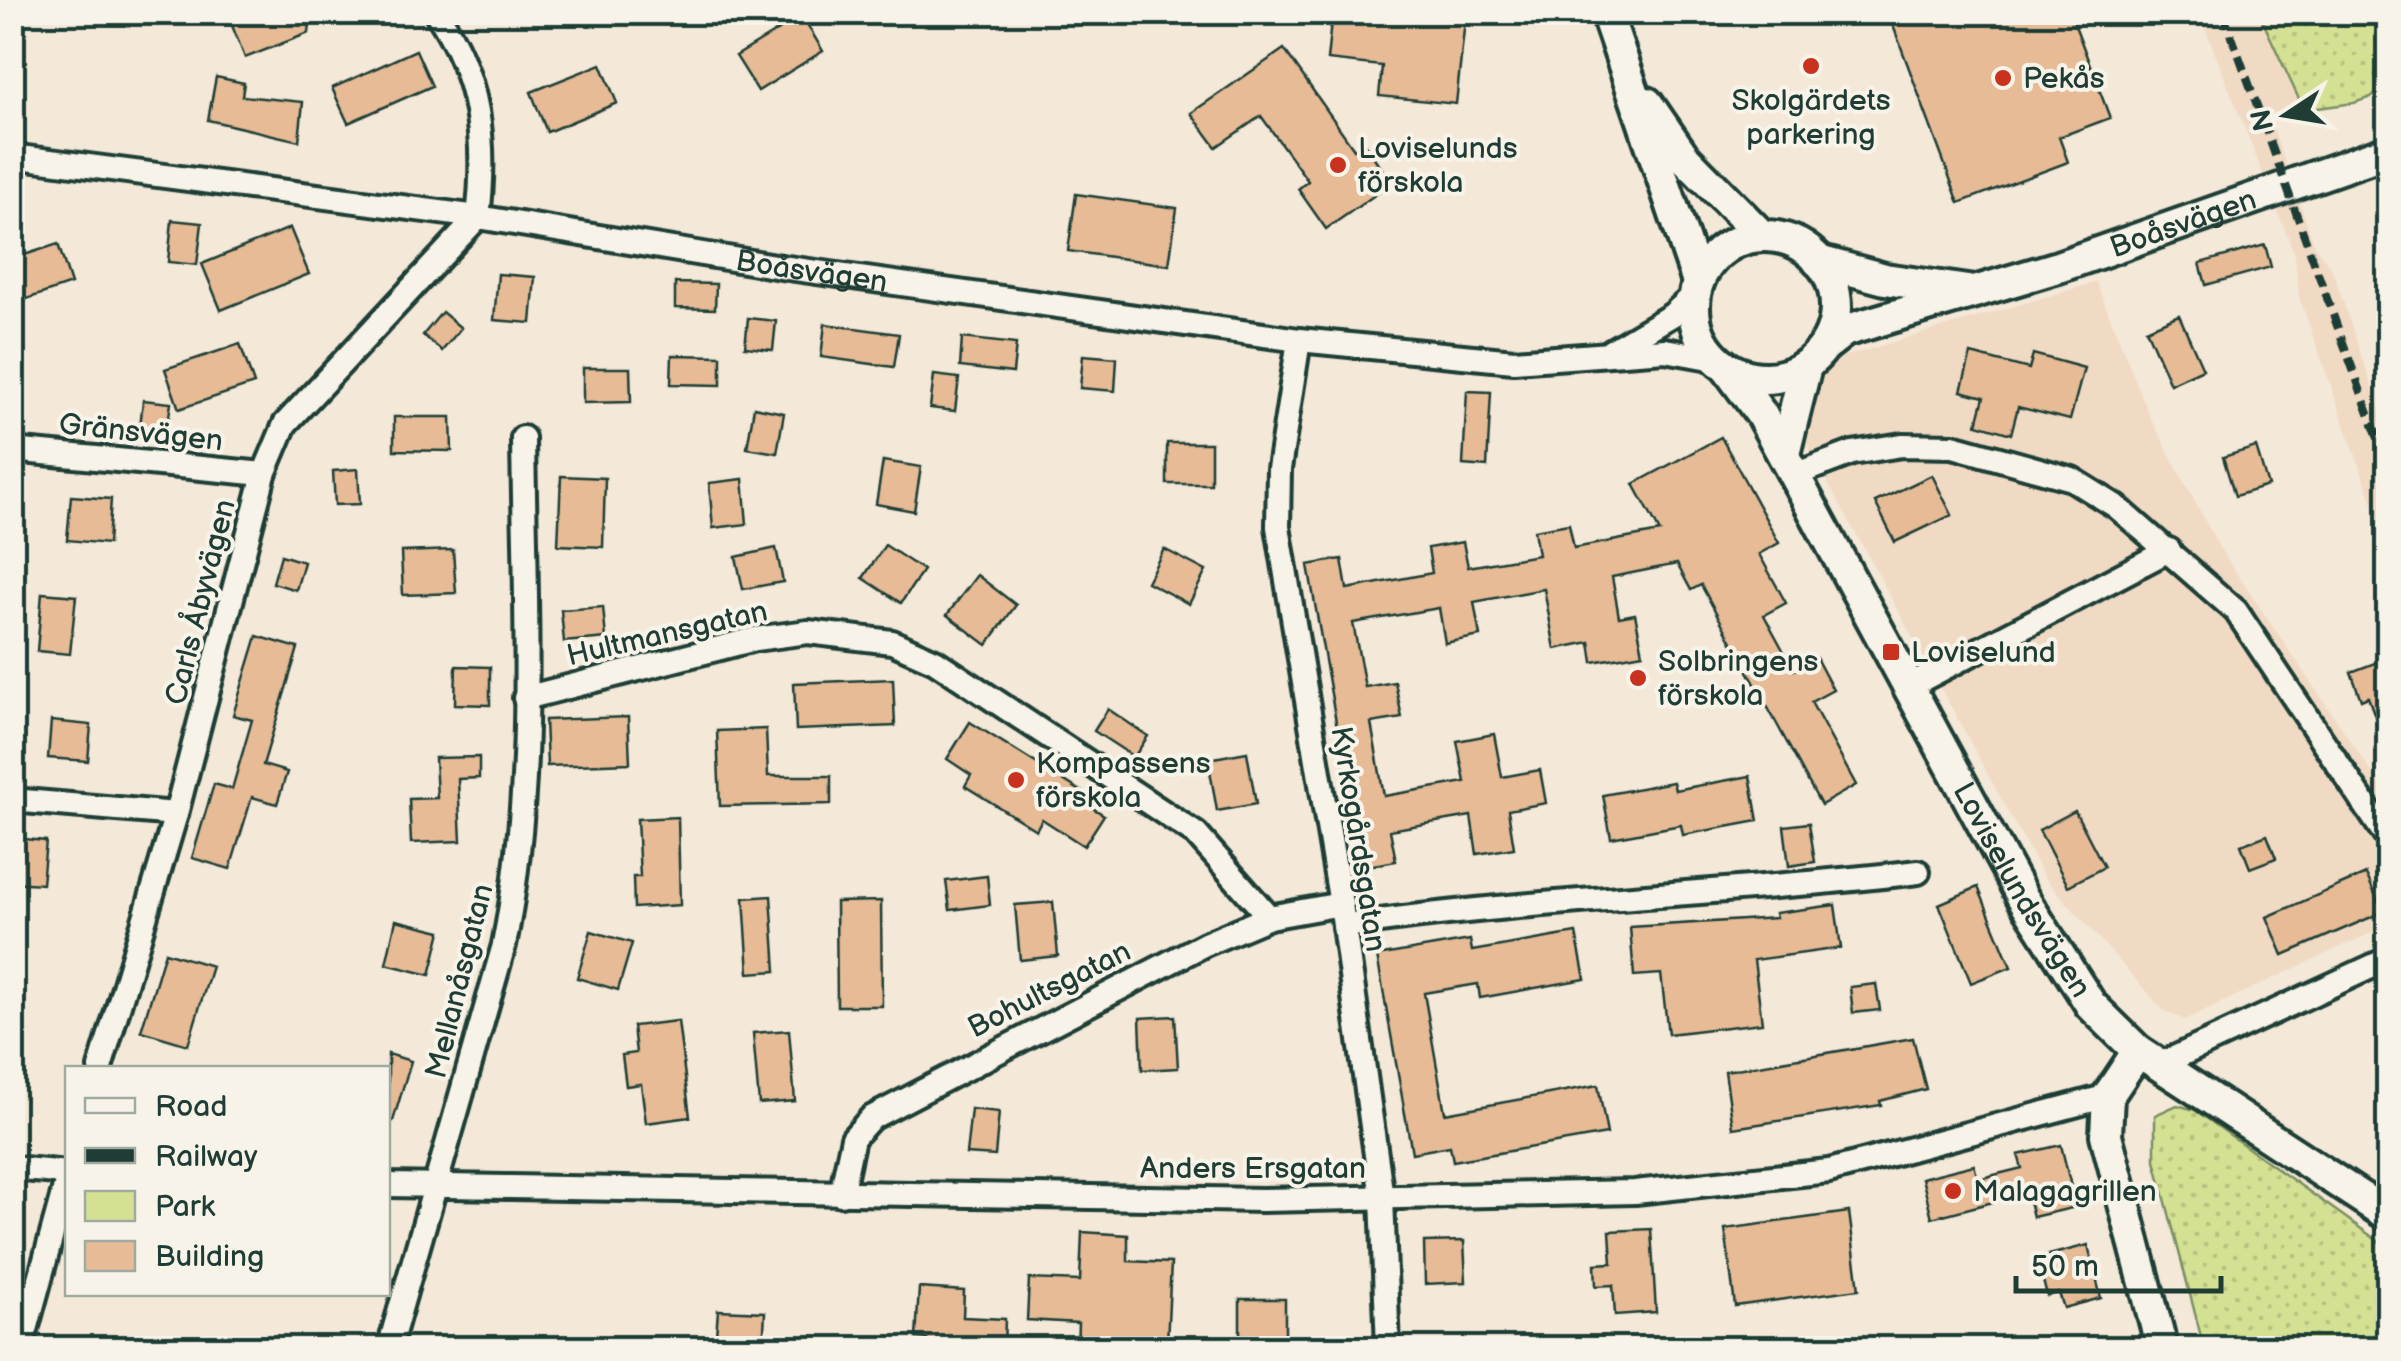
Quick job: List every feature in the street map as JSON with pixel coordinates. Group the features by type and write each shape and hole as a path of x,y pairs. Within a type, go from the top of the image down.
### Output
{"street":[{"path":"436,12 468,68 482,126 478,217"},
{"path":"1606,12 1696,288 1696,328 1721,364 1767,379 1816,356"},
{"path":"1628,75 1684,157 1762,236"},
{"name":"Boåsvägen","path":"1816,356 1844,332 1976,292 2388,151"},
{"name":"Boåsvägen","path":"12,156 478,217 782,267 1299,340 1514,361 1665,350 1721,364"},
{"name":"Carls Åbyvägen","path":"101,1066 176,814 264,474 285,424 478,217"},
{"path":"1696,288 1723,249 1762,236 1790,240 1818,260 1835,297 1835,320 1816,356 1789,464 1902,445 1954,446 2072,479 2117,507 2236,611 2388,839"},
{"name":"Boåsvägen","path":"1818,260 1885,280 1976,292"},
{"name":"Boåsvägen","path":"1611,351 1672,315 1696,288"},
{"name":"Kyrkogårdsgatan","path":"1299,340 1279,469 1278,527 1342,915 1382,1198 1388,1348"},
{"name":"Loviselundsvägen","path":"1721,364 1789,464 2052,946 2091,1005 2149,1058 2388,1215"},
{"name":"Mellanåsgatan","path":"388,1348 504,945 515,890 523,818 524,438"},
{"name":"Gränsvägen","path":"12,450 264,474"},
{"path":"1910,686 2169,550"},
{"name":"Hultmansgatan","path":"525,698 754,639 808,632 892,642 936,661 1196,834 1270,917"},
{"path":"12,800 176,814"},
{"name":"Bohultsgatan","path":"841,1194 853,1138 871,1118 1118,988 1270,917 1653,898 1918,872"},
{"path":"2162,1348 2106,1135 2108,1096 2149,1058 2388,960"},
{"name":"Anders Ersgatan","path":"390,1185 841,1194 1382,1198 1634,1192 1829,1171 2108,1096"},
{"path":"12,1168 65,1174"},
{"path":"21,1348 65,1185"}],"shaded area":[{"path":"2199,13 2259,13 2304,110 2267,113 2315,246 2332,269 2388,434 2388,545 2299,297 2295,255"},
{"path":"2096,282 2151,419 2220,549 2388,796 2388,925 2184,1020 2163,1010 2044,877 1809,448 1804,430 1809,393 1825,370 1843,357"}],"green space":[{"path":"2259,13 2388,13 2388,91 2354,103 2304,110"},
{"path":"2177,1105 2195,1110 2388,1248 2388,1348 2204,1348 2155,1160 2155,1115"}],"building":[{"path":"244,12 311,12 309,33 245,58 229,18"},
{"path":"1332,12 1412,12 1465,20 1456,104 1379,96 1382,66 1327,60"},
{"name":"Pekås","path":"1888,12 2070,12 2110,118 2059,137 2068,162 1959,203"},
{"path":"802,16 823,51 758,91 736,56"},
{"path":"1284,49 1354,149 1363,142 1392,183 1326,229 1298,189 1308,181 1261,116 1216,147 1191,113"},
{"path":"416,50 432,86 348,123 332,88"},
{"path":"601,64 617,103 547,132 531,92"},
{"path":"216,77 244,83 242,96 303,102 299,141 208,120"},
{"path":"1076,194 1177,208 1169,265 1068,251"},
{"path":"172,220 202,223 197,265 168,262"},
{"path":"290,228 309,274 221,310 202,264"},
{"path":"58,244 71,284 12,304 12,259"},
{"path":"2265,245 2271,267 2206,285 2200,263"},
{"path":"498,274 535,277 531,323 494,320"},
{"path":"675,283 716,284 715,309 675,308"},
{"path":"442,312 461,328 442,351 423,335"},
{"path":"2179,315 2203,369 2170,384 2146,329"},
{"path":"748,318 776,321 773,350 745,347"},
{"path":"825,324 899,334 894,367 821,357"},
{"path":"962,338 1016,344 1013,373 960,367"},
{"path":"240,344 254,384 179,409 165,369"},
{"path":"1971,354 2029,369 2033,354 2084,368 2070,420 2018,407 2011,434 1977,424 1984,397 1961,391"},
{"path":"672,355 721,356 721,385 671,384"},
{"path":"1083,355 1117,358 1115,391 1080,388"},
{"path":"583,368 630,368 631,402 583,403"},
{"path":"934,375 959,378 955,411 930,408"},
{"path":"1467,391 1491,392 1487,467 1463,465"},
{"path":"143,400 171,403 167,430 140,427"},
{"path":"754,407 784,413 777,453 747,448"},
{"path":"394,417 451,417 452,451 394,450"},
{"path":"1721,437 1779,543 1759,554 1786,603 1764,615 1794,670 1816,658 1833,690 1811,702 1856,785 1821,805 1701,585 1691,590 1677,564 1612,577 1619,617 1635,614 1643,653 1593,662 1590,642 1555,649 1544,589 1474,602 1480,636 1445,643 1439,608 1353,623 1365,687 1395,682 1402,718 1371,723 1384,796 1465,782 1457,741 1494,734 1502,777 1540,770 1546,803 1508,810 1514,848 1477,854 1471,816 1390,830 1396,861 1362,867 1308,565 1342,559 1347,589 1432,573 1428,548 1463,542 1468,567 1538,555 1534,530 1569,524 1574,548 1660,532 1634,484"},
{"path":"1167,443 1211,443 1211,484 1167,484"},
{"path":"2256,447 2268,486 2235,496 2223,457"},
{"path":"883,461 921,467 914,511 876,504"},
{"path":"358,469 360,504 335,505 333,471"},
{"path":"1932,475 1952,515 1895,542 1875,502"},
{"path":"561,476 605,478 603,547 558,545"},
{"path":"743,479 747,524 713,528 709,483"},
{"path":"71,496 111,499 108,544 67,540"},
{"path":"885,545 923,570 901,603 863,578"},
{"path":"776,548 783,582 743,589 736,557"},
{"path":"1164,549 1206,571 1189,604 1147,582"},
{"path":"453,550 456,593 403,595 401,552"},
{"path":"281,555 304,562 296,590 273,583"},
{"path":"977,575 1016,605 987,645 947,615"},
{"path":"42,593 76,596 70,654 37,651"},
{"path":"603,607 606,638 564,642 561,610"},
{"path":"257,636 298,648 263,765 287,772 277,804 252,797 230,869 192,858 214,784 232,789 252,720 233,715"},
{"path":"2388,658 2386,746 2368,697 2361,700 2351,672"},
{"path":"456,666 490,667 490,705 455,704"},
{"path":"893,679 895,726 796,730 794,683"},
{"path":"1108,709 1148,736 1134,757 1094,731"},
{"path":"628,717 630,763 547,766 545,720"},
{"path":"51,721 91,725 88,761 48,758"},
{"name":"Kompassens förskola","path":"970,722 1095,800 1091,807 1104,815 1084,846 1042,819 1036,830 965,786 971,775 947,759"},
{"path":"766,729 768,776 831,776 831,804 720,806 717,731"},
{"path":"1247,752 1256,804 1217,811 1208,759"},
{"path":"479,757 479,778 458,779 461,841 411,843 409,799 437,798 435,758"},
{"path":"1750,776 1758,821 1683,835 1681,825 1611,838 1603,795 1673,782 1675,790"},
{"path":"2075,811 2104,867 2068,886 2039,830"},
{"path":"678,817 680,905 634,908 633,877 640,877 637,819"},
{"path":"1809,823 1815,862 1789,866 1784,826"},
{"path":"2267,835 2276,858 2250,868 2241,845"},
{"path":"12,838 46,841 42,884 12,882"},
{"path":"2366,874 2383,912 2283,955 2267,917"},
{"path":"987,876 990,905 950,910 946,881"},
{"path":"1978,887 2011,967 1971,983 1939,904"},
{"path":"771,896 776,971 749,973 744,898"},
{"path":"881,901 882,1006 837,1006 836,902"},
{"path":"1053,902 1058,956 1020,960 1015,905"},
{"path":"1835,905 1841,948 1754,960 1762,1023 1668,1034 1661,974 1634,976 1630,927 1776,918 1775,913"},
{"path":"396,920 441,931 430,975 386,964"},
{"path":"591,931 632,943 618,990 577,978"},
{"path":"1576,933 1585,979 1480,998 1478,984 1424,993 1445,1113 1598,1085 1607,1134 1453,1161 1450,1146 1412,1153 1377,956 1470,940 1472,951"},
{"path":"165,952 212,966 188,1045 141,1031"},
{"path":"1876,984 1880,1010 1853,1013 1850,987"},
{"path":"1175,1016 1178,1068 1142,1070 1140,1018"},
{"path":"678,1021 690,1117 646,1123 641,1084 626,1086 622,1055 636,1053 633,1026"},
{"path":"789,1030 795,1101 759,1104 753,1033"},
{"path":"1913,1038 1926,1089 1880,1101 1881,1105 1733,1128 1725,1071"},
{"path":"388,1054 411,1061 393,1121 390,1120"},
{"path":"971,1109 999,1112 995,1156 966,1154"},
{"path":"2061,1145 2076,1207 2033,1217 2027,1193 1932,1218 1922,1178 1974,1165 1978,1179 2022,1168 2018,1155"},
{"path":"1849,1212 1859,1289 1735,1306 1725,1229"},
{"path":"1651,1229 1656,1312 1615,1315 1613,1285 1596,1286 1595,1264 1612,1263 1610,1231"},
{"path":"1082,1232 1128,1235 1128,1261 1171,1263 1167,1342 1124,1340 1123,1348 1077,1348 1078,1323 1027,1320 1029,1279 1080,1281"},
{"path":"1464,1241 1466,1282 1425,1284 1424,1242"},
{"path":"2088,1245 2101,1298 2064,1308 2059,1293 2047,1296 2041,1273 2053,1270 2049,1255"},
{"path":"919,1288 964,1291 963,1317 1005,1319 1004,1348 926,1348 927,1339 916,1338"},
{"path":"1240,1299 1285,1299 1285,1348 1240,1348"},
{"path":"718,1310 765,1312 763,1348 715,1348"}],"railway":[{"path":"2223,12 2388,466"}],"place":[{"name":"Skolgärdets parkering","path":"1811,66"},
{"name":"Pekås","path":"2003,78"},
{"name":"Loviselunds förskola","path":"1338,165"},
{"name":"Loviselund","path":"1891,652"},
{"name":"Solbringens förskola","path":"1638,678"},
{"name":"Kompassens förskola","path":"1016,780"},
{"name":"Malagagrillen","path":"1953,1191"}]}
